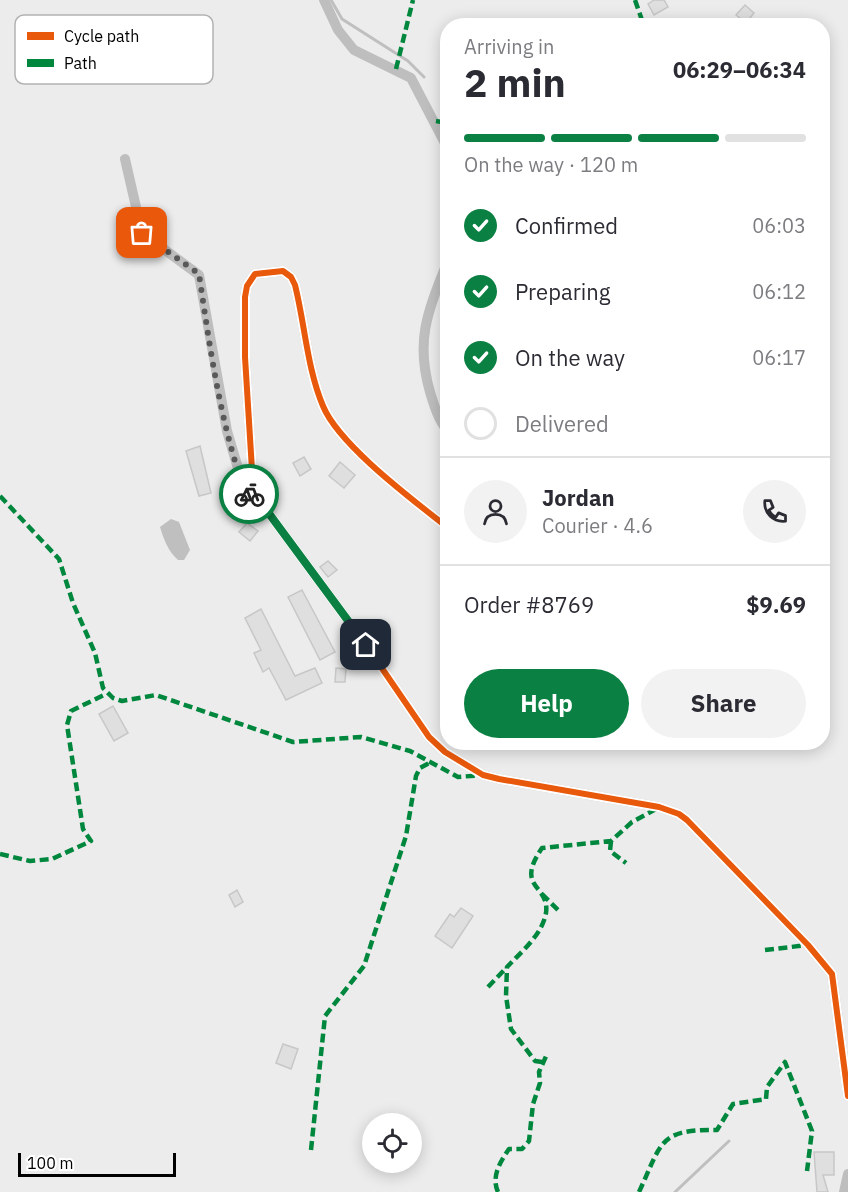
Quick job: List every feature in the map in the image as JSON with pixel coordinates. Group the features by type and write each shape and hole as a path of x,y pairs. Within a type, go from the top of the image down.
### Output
{"street":[{"path":"324,0 338,30 354,50 411,78 440,134"},
{"path":"125,159 142,233 199,274 227,431 245,492 259,500"},
{"path":"440,521 362,454 328,418 312,376 295,285 291,277 283,271 255,274 247,286 245,297 250,472 259,500 366,645 429,737 440,747"},
{"path":"440,280 426,315 422,354 433,405 440,418"},
{"path":"443,750 483,775 659,807 679,814 687,820 808,945 831,974 848,1096"},
{"path":"844,1192 848,1174"}],"shaded area":[{"path":"0,0 848,0 848,1192 0,1192"},
{"path":"171,519 179,522 190,550 184,560 178,560 172,553 160,527"}],"building":[{"path":"654,0 664,0 668,7 654,15 648,4"},
{"path":"745,5 754,13 750,18 740,18 736,15"},
{"path":"200,446 211,493 199,496 186,451"},
{"path":"304,457 311,469 300,476 293,463"},
{"path":"340,462 355,475 344,488 329,476"},
{"path":"247,523 258,531 250,541 239,532"},
{"path":"328,561 337,570 328,577 320,567"},
{"path":"302,590 335,652 320,660 288,597"},
{"path":"261,609 295,676 315,668 322,683 286,700 269,668 263,672 254,653 261,650 245,618"},
{"path":"336,668 346,669 345,682 335,682"},
{"path":"113,706 128,733 114,741 99,714"},
{"path":"237,890 243,902 235,907 229,895"},
{"path":"461,908 473,916 452,948 435,936 450,914 454,917"},
{"path":"283,1044 298,1049 291,1069 276,1063"},
{"path":"814,1152 834,1152 834,1175 823,1175 828,1192 817,1192"}],"waterway":[{"path":"331,0 342,19 408,61 424,77"},
{"path":"675,1192 729,1141"}],"marked path":[{"path":"396,69 413,0"},
{"path":"635,0 641,18"},
{"path":"436,121 440,122"},
{"path":"0,496 59,559 73,603 95,653 103,688 113,698 122,701 156,695 293,742 361,737 410,751 458,777 483,775"},
{"path":"0,854 30,861 52,859 91,841 83,829 67,725 71,711 106,694"},
{"path":"311,1150 325,1016 364,966 406,836 416,776 420,768 431,762"},
{"path":"542,1062 535,1061 511,1029 506,996 507,967 536,936 546,913 543,896 532,879 531,871 534,861 542,848 611,841 632,822 658,808"},
{"path":"611,841 610,851 626,863"},
{"path":"542,894 558,910"},
{"path":"765,950 808,945"},
{"path":"488,987 507,967"},
{"path":"498,1192 496,1175 502,1159 509,1149 522,1149 529,1141 533,1104 540,1083 539,1072 547,1054"},
{"path":"639,1192 664,1142 683,1132 717,1130 733,1104 766,1099 767,1087 785,1062 812,1131 807,1171"}],"cycle path":[{"path":"440,521 378,471 344,438 332,421 323,406 313,377 295,285 291,277 283,271 255,274 247,286 245,297 245,357 253,486 259,500 366,645 429,737 440,747"},
{"path":"443,750 483,775 659,807 679,814 687,820 808,945 832,974 848,1096"}],"way so far":[{"path":"142,233 199,274 213,365 227,431 239,476 245,492 249,494"}],"route":[{"path":"249,494 259,500 366,645"}]}
